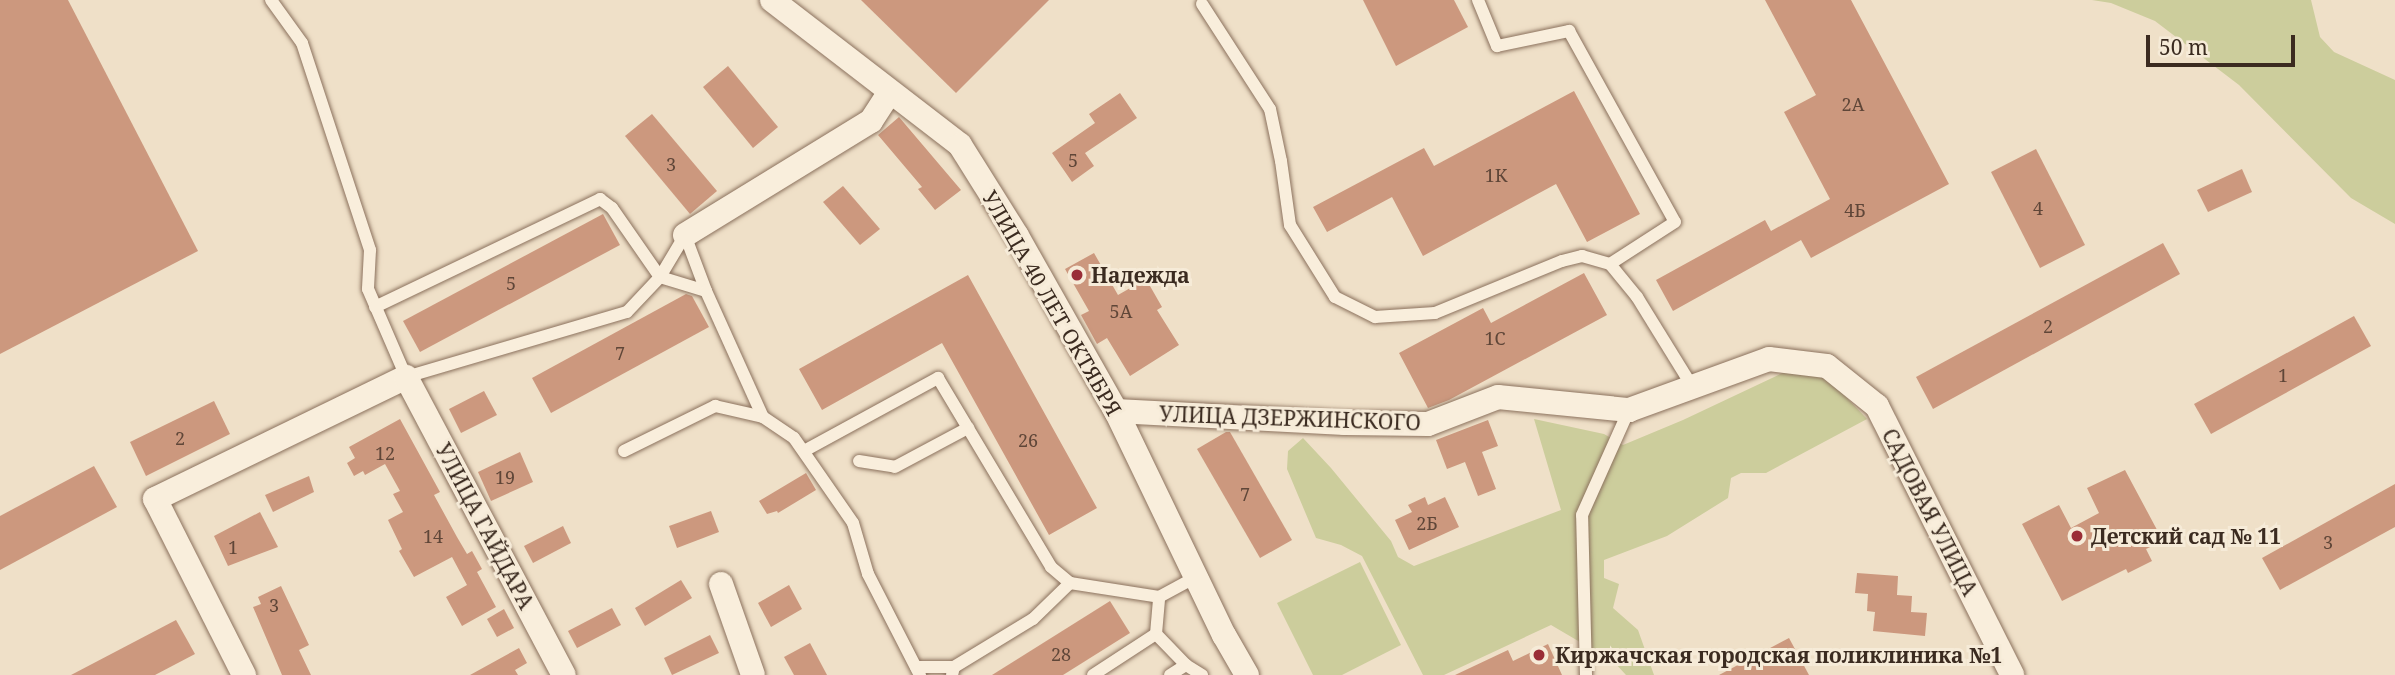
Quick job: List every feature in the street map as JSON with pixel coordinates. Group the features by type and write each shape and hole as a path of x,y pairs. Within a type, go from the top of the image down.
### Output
{"street":[{"name":"УЛИЦА 40 ЛЕТ ОКТЯБРЯ","path":"772,0 889,93 960,145 1017,236 1116,411 1239,673"},
{"path":"685,235 871,121 889,93"},
{"name":"УЛИЦА ДЗЕРЖИНСКОГО","path":"1116,411 1345,423 1428,424 1498,397 1629,410 1769,359 1827,366"},
{"name":"САДОВАЯ УЛИЦА","path":"1827,366 1877,406 2012,675"},
{"path":"244,675 155,499 406,377"},
{"name":"УЛИЦА ГАЙДАРА","path":"406,377 564,675"},
{"path":"721,584 753,675"}],"lane":[{"path":"271,0 302,43 370,250 368,289 406,377 627,312 660,277 685,235"},
{"path":"1478,0 1497,46 1569,32 1675,222 1610,264"},
{"path":"1202,4 1270,109 1290,225 1335,297 1375,317 1435,313 1562,261 1582,256 1610,264 1637,297 1692,386"},
{"path":"374,307 600,199 612,208 660,277 706,291"},
{"path":"685,235 706,291 763,417"},
{"path":"804,451 938,378 1051,567 1070,583 1159,597 1196,577"},
{"path":"624,452 715,406 763,417 794,438 853,523 867,574 918,671 953,671 1033,620 1070,583"},
{"path":"1586,675 1582,515 1629,410"},
{"path":"859,461 895,467 968,428"},
{"path":"1159,597 1156,634 1186,665 1202,675"},
{"path":"1093,675 1156,634"},
{"path":"1170,675 1186,665"}],"green space":[{"path":"2092,0 2311,0 2320,37 2334,52 2395,80 2395,224 2351,198 2239,85 2155,21 2111,3"},
{"path":"1793,368 1828,378 1867,419 1766,473 1741,473 1731,478 1728,498 1667,536 1604,560 1604,578 1619,584 1613,608 1638,630 1654,675 1626,675 1614,662 1551,625 1444,675 1423,675 1362,556 1341,545 1316,538 1287,469 1288,451 1303,438 1391,541 1398,557 1414,566 1561,510 1534,419 1604,434 1623,445"},
{"path":"1360,562 1401,645 1342,675 1313,675 1277,603"}],"building":[{"path":"0,0 68,0 198,251 0,354"},
{"path":"861,0 1049,0 956,93"},
{"path":"1363,0 1454,0 1468,27 1396,66"},
{"path":"1765,0 1851,0 1949,184 1811,258 1801,240 1673,311 1656,280 1765,220 1771,231 1830,199 1784,112 1816,95"},
{"path":"728,66 778,127 753,148 703,87"},
{"path":"1574,91 1640,214 1587,242 1556,184 1423,256 1392,197 1327,232 1313,207 1424,148 1434,166"},
{"path":"1120,93 1137,118 1085,153 1094,166 1072,182 1052,153 1095,123 1089,114"},
{"path":"652,114 717,191 690,214 625,136"},
{"path":"899,117 961,190 935,210 918,189 922,187 878,135"},
{"path":"2036,149 2085,245 2040,268 1991,172"},
{"path":"2242,169 2252,192 2208,212 2197,190"},
{"path":"843,186 880,229 860,245 823,202"},
{"path":"603,214 620,245 420,352 403,321"},
{"path":"2163,243 2180,274 1933,409 1916,377"},
{"path":"1094,253 1118,295 1146,279 1162,307 1157,310 1179,345 1130,376 1107,338 1097,344 1081,315 1089,311 1065,269"},
{"path":"1584,273 1607,315 1449,400 1428,408 1399,353 1483,308 1491,323"},
{"path":"968,275 1097,508 1049,535 942,343 822,410 799,369"},
{"path":"686,294 692,296 709,327 551,413 532,378"},
{"path":"2354,316 2371,346 2211,434 2194,404"},
{"path":"484,391 497,415 461,433 449,409"},
{"path":"214,401 230,434 146,476 130,442"},
{"path":"400,419 440,492 434,495 467,554 472,551 482,569 477,572 496,607 462,626 446,597 467,585 452,557 414,577 399,551 402,549 388,520 403,512 393,494 400,491 385,464 365,475 363,471 354,476 347,463 355,458 349,447"},
{"path":"1488,420 1498,446 1482,452 1496,489 1478,496 1465,462 1447,469 1436,440"},
{"path":"1230,432 1292,540 1260,558 1197,449"},
{"path":"520,452 533,482 491,501 478,472"},
{"path":"94,466 117,507 0,570 0,516"},
{"path":"2125,470 2163,541 2146,549 2152,561 2128,573 2126,569 2062,601 2022,524 2059,505 2071,528 2099,513 2087,488"},
{"path":"806,473 816,490 778,513 767,514 759,501"},
{"path":"309,476 314,492 273,512 265,495"},
{"path":"2395,484 2395,527 2280,590 2262,558"},
{"path":"1425,497 1428,505 1445,497 1459,527 1409,550 1395,520 1412,512 1408,505"},
{"path":"711,511 719,532 677,548 669,526"},
{"path":"260,512 278,547 228,566 214,536"},
{"path":"563,526 571,543 533,563 524,546"},
{"path":"1857,573 1898,576 1897,595 1912,596 1911,612 1927,613 1925,636 1873,631 1875,612 1867,611 1868,594 1855,593"},
{"path":"681,580 692,598 645,626 635,608"},
{"path":"789,585 802,609 771,627 758,603"},
{"path":"281,586 309,645 299,650 311,675 282,675 253,607 261,604 258,597"},
{"path":"1110,601 1130,633 1063,675 992,675"},
{"path":"612,608 621,625 577,648 568,631"},
{"path":"504,609 514,628 497,637 487,619"},
{"path":"176,620 195,654 155,675 71,675"},
{"path":"710,635 719,653 672,675 664,658"},
{"path":"1789,638 1809,675 1719,675"},
{"path":"810,643 827,675 794,675 784,657"},
{"name":"Киржачская городская поликлиника №1","path":"1548,644 1562,675 1455,675 1508,650 1513,661"},
{"path":"519,648 527,663 515,670 518,675 470,675"}],"place":[{"name":"Надежда","path":"1077,275"},
{"name":"Детский сад № 11","path":"2077,536"},
{"name":"Киржачская городская поликлиника №1","path":"1539,655"}]}
